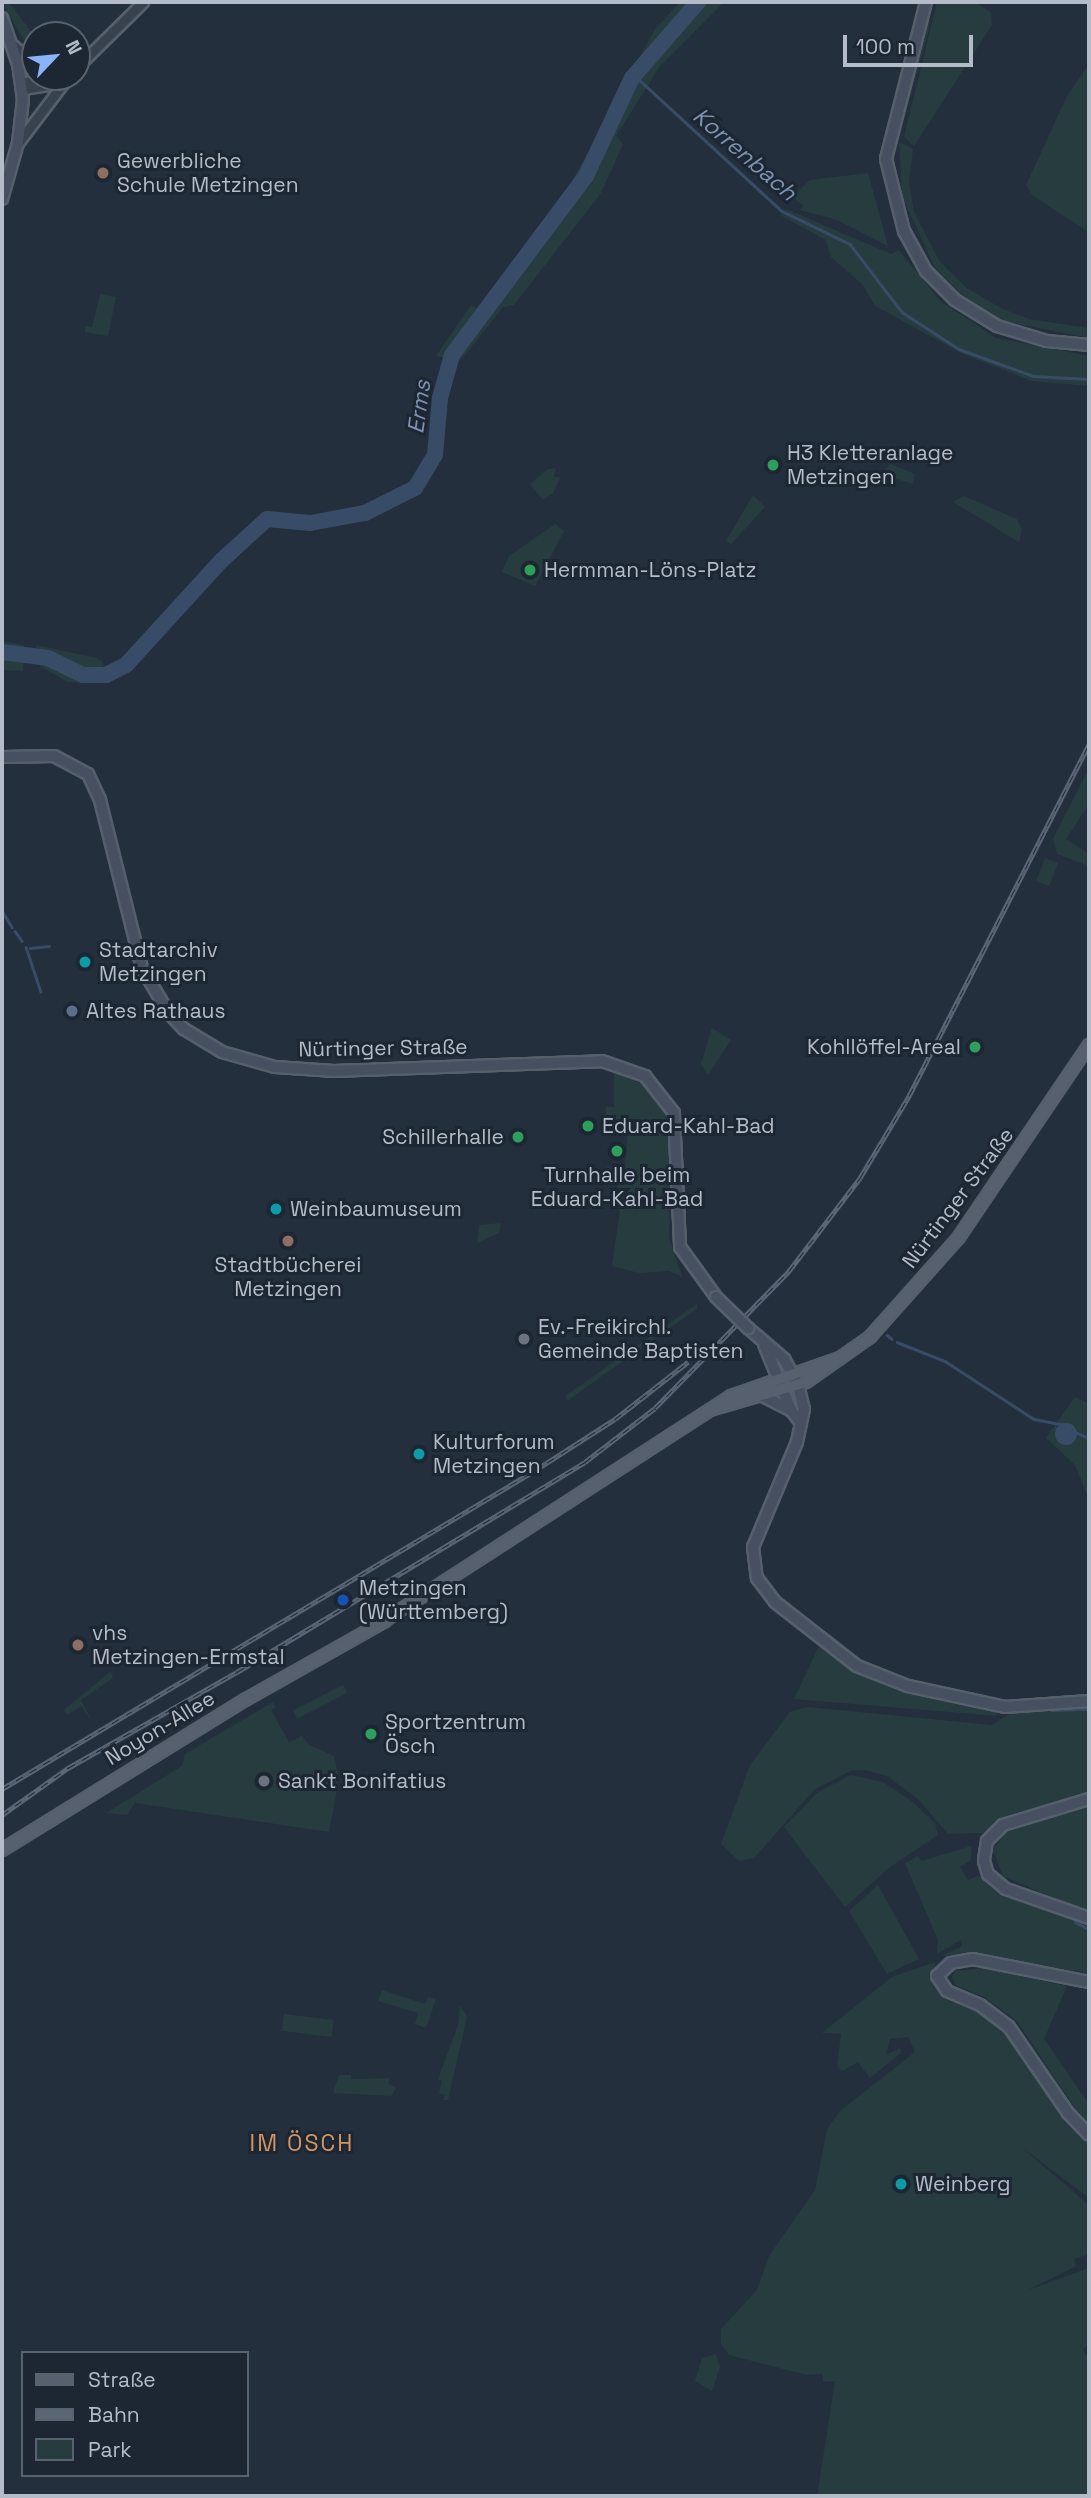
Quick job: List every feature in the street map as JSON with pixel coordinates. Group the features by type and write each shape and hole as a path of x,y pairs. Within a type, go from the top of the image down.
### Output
{"main road":[{"path":"926,2 886,159 904,231 926,271 955,300 976,313 1022,335 1089,345"},
{"path":"2,18 13,46 21,82"},
{"path":"2,199 18,143 22,91"},
{"name":"Nürtinger Straße","path":"2,757 54,757 88,774 100,800 125,911 148,980 184,1029 222,1052 275,1067 343,1071 602,1061 646,1076 674,1113 680,1247 716,1297 792,1371 804,1409 801,1423"},
{"name":"Nürtinger Straße","path":"764,1344 782,1389 821,1375 870,1337 959,1237 1089,1045"},
{"name":"Nürtinger Straße","path":"777,1377 840,1358"},
{"name":"Noyon-Allee","path":"2,1850 65,1807 431,1592 710,1410 777,1377"},
{"path":"782,1389 791,1410 801,1423 752,1555 762,1586 788,1615 858,1666 908,1686 994,1706 1088,1700"},
{"name":"Noyon-Allee","path":"710,1410 782,1389"},
{"path":"761,1395 791,1410"},
{"path":"1089,1799 1003,1825 987,1841 984,1861 988,1874 1006,1889 1089,1918"},
{"path":"1089,1982 973,1959 951,1962 937,1976 947,1992 980,2005 1009,2027 1059,2102 1089,2135"}],"street":[{"path":"91,53 143,2"},
{"path":"13,46 21,53"},
{"path":"18,143 58,91"}],"green space":[{"path":"2,2 8,2 23,21 21,36"},
{"path":"680,2 724,2 660,66 616,136 623,144 601,193 514,305 503,307 460,361 436,356 471,305 480,311 570,185 655,29"},
{"path":"931,2 929,29 899,138 908,88"},
{"path":"937,2 975,2 991,13 992,25 914,146 904,137"},
{"path":"1089,64 1089,232 1033,196 1026,185 1067,96"},
{"path":"899,142 913,149 909,182 914,212 940,262 968,289 1003,309 1029,319 1089,328 1089,338 999,320 961,294 935,268 902,196"},
{"path":"868,173 888,246 837,220 800,210 804,206 792,197 810,180"},
{"path":"786,209 891,254 899,250 940,301 996,338 1089,356 1089,386 1032,381 963,354 875,306 863,285 831,257 826,240 780,215"},
{"path":"100,294 116,297 108,336 85,332 85,326 92,327"},
{"path":"890,464 915,474 913,484 881,474"},
{"path":"556,468 554,476 560,478 553,493 543,500 530,484 548,469"},
{"path":"753,495 765,507 731,544 726,541"},
{"path":"964,496 1017,519 1022,530 1019,542 953,502"},
{"path":"555,524 564,531 535,586 502,572 509,556"},
{"path":"2,641 24,645 23,671 2,670"},
{"path":"36,645 97,658 103,662 107,683 67,682 40,666"},
{"path":"1089,768 1089,804 1066,839 1089,854 1089,866 1057,854 1053,839"},
{"path":"1045,858 1058,863 1049,886 1036,881"},
{"path":"712,1028 731,1040 708,1075 701,1064"},
{"path":"614,1070 649,1088 666,1112 671,1141 669,1237 682,1277 669,1271 639,1273 612,1266 622,1195 606,1167 625,1168 628,1128 605,1125 606,1107 614,1107"},
{"path":"501,1223 499,1233 477,1243 479,1225"},
{"path":"697,1304 697,1309 568,1400 565,1396"},
{"path":"1075,1397 1089,1404 1089,1500 1075,1465 1046,1438"},
{"path":"819,1646 855,1670 889,1684 996,1711 997,1716 794,1699"},
{"path":"111,1671 113,1678 81,1700 93,1723 81,1706 67,1715 64,1710"},
{"path":"343,1685 347,1693 297,1718 293,1710"},
{"path":"273,1702 276,1707 271,1710 289,1742 302,1736 308,1744 334,1756 339,1779 329,1832 135,1803 127,1815 106,1813 182,1766 185,1754"},
{"path":"807,1707 992,1725 1011,1713 1089,1707 1089,1793 1008,1815 985,1833 948,1834 918,1799 887,1776 866,1770 850,1771 814,1790 754,1858 739,1861 721,1844 750,1765 790,1712"},
{"path":"851,1775 883,1782 914,1803 935,1823 938,1835 890,1867 845,1907 784,1827 817,1793"},
{"path":"1089,1806 1089,1913 1003,1876 993,1850 1005,1833 1028,1821"},
{"path":"971,1846 971,1860 960,1867 968,1880 981,1875 1002,1894 1089,1925 1089,1973 973,1954 941,1956 962,1946 961,1940 937,1954 938,1940 905,1863 918,1856 922,1861"},
{"path":"878,1885 919,1959 887,1974 849,1911"},
{"path":"935,1962 934,1987 946,1999 983,2015 1004,2033 1066,2124 1089,2141 1088,2197 1021,2147 1089,2205 1089,2254 1074,2259 1076,2266 1028,2290 1089,2268 1089,2343 1083,2350 1089,2359 1089,2496 817,2496 835,2381 823,2382 823,2374 807,2375 729,2355 721,2344 721,2329 757,2290 769,2256 815,2190 827,2129 840,2111 915,2052 908,2037 890,2039 886,2055 900,2048 901,2053 870,2078 858,2062 842,2071 837,2066 841,2034 822,2033 892,1977"},
{"path":"984,1968 1067,1986 1044,2039 1089,2104 1089,2123 1074,2107 1017,2021 986,1998 955,1985 952,1977 955,1971"},
{"path":"382,1990 425,2004 428,1997 436,1999 426,2028 415,2024 418,2013 378,2001"},
{"path":"460,2005 467,2017 448,2100 443,2100 445,2095 439,2093 442,2081 438,2079 458,2025"},
{"path":"284,2014 334,2020 332,2037 282,2031"},
{"path":"339,2075 351,2075 351,2079 390,2078 388,2084 396,2087 392,2096 333,2093"},
{"path":"716,2354 720,2367 712,2391 695,2381 702,2358"}],"water":[{"path":"1066,1423 1074,1426 1077,1434 1074,1442 1066,1445 1058,1442 1055,1434 1058,1426"}],"waterway":[{"name":"Erms","path":"2,652 48,658 83,675 106,675 126,665 221,561 267,519 310,523 365,513 415,488 435,455 440,398 452,355 586,176 632,78 698,2"},
{"name":"Korrenbach","path":"634,75 782,211 850,244 902,312 959,349 1033,376 1089,379"},
{"path":"2,911 12,927"},
{"path":"15,931 22,941"},
{"path":"30,948 49,946"},
{"path":"26,947 41,992"},
{"path":"887,1335 892,1339"},
{"path":"897,1342 945,1361 1034,1419 1064,1425"},
{"path":"1073,1431 1089,1438"},
{"path":"1051,1710 1086,1709"},
{"path":"1075,1922 1089,1929"}],"railway":[{"path":"2,1815 68,1768 237,1672 585,1462 655,1408 789,1271 860,1178 909,1096 1089,744"},
{"path":"2,1789 534,1471 615,1419 688,1362"}],"place":[{"name":"Gewerbliche Schule Metzingen","path":"103,173"},
{"name":"H3 Kletteranlage Metzingen","path":"773,465"},
{"name":"Hermman-Löns-Platz","path":"530,570"},
{"name":"Stadtarchiv Metzingen","path":"85,962"},
{"name":"Altes Rathaus","path":"72,1011"},
{"name":"Kohllöffel-Areal","path":"975,1047"},
{"name":"Eduard-Kahl-Bad","path":"588,1126"},
{"name":"Schillerhalle","path":"518,1137"},
{"name":"Turnhalle beim Eduard-Kahl-Bad","path":"617,1151"},
{"name":"Weinbaumuseum","path":"276,1209"},
{"name":"Stadtbücherei Metzingen","path":"288,1241"},
{"name":"Ev.-Freikirchl. Gemeinde Baptisten","path":"524,1339"},
{"name":"Kulturforum Metzingen","path":"419,1454"},
{"name":"Metzingen (Württemberg)","path":"343,1600"},
{"name":"vhs Metzingen-Ermstal","path":"78,1645"},
{"name":"Sportzentrum Ösch","path":"371,1734"},
{"name":"Sankt Bonifatius","path":"264,1781"},
{"name":"Weinberg","path":"901,2184"}],"district":[{"name":"IM ÖSCH","path":"302,2143"}]}
